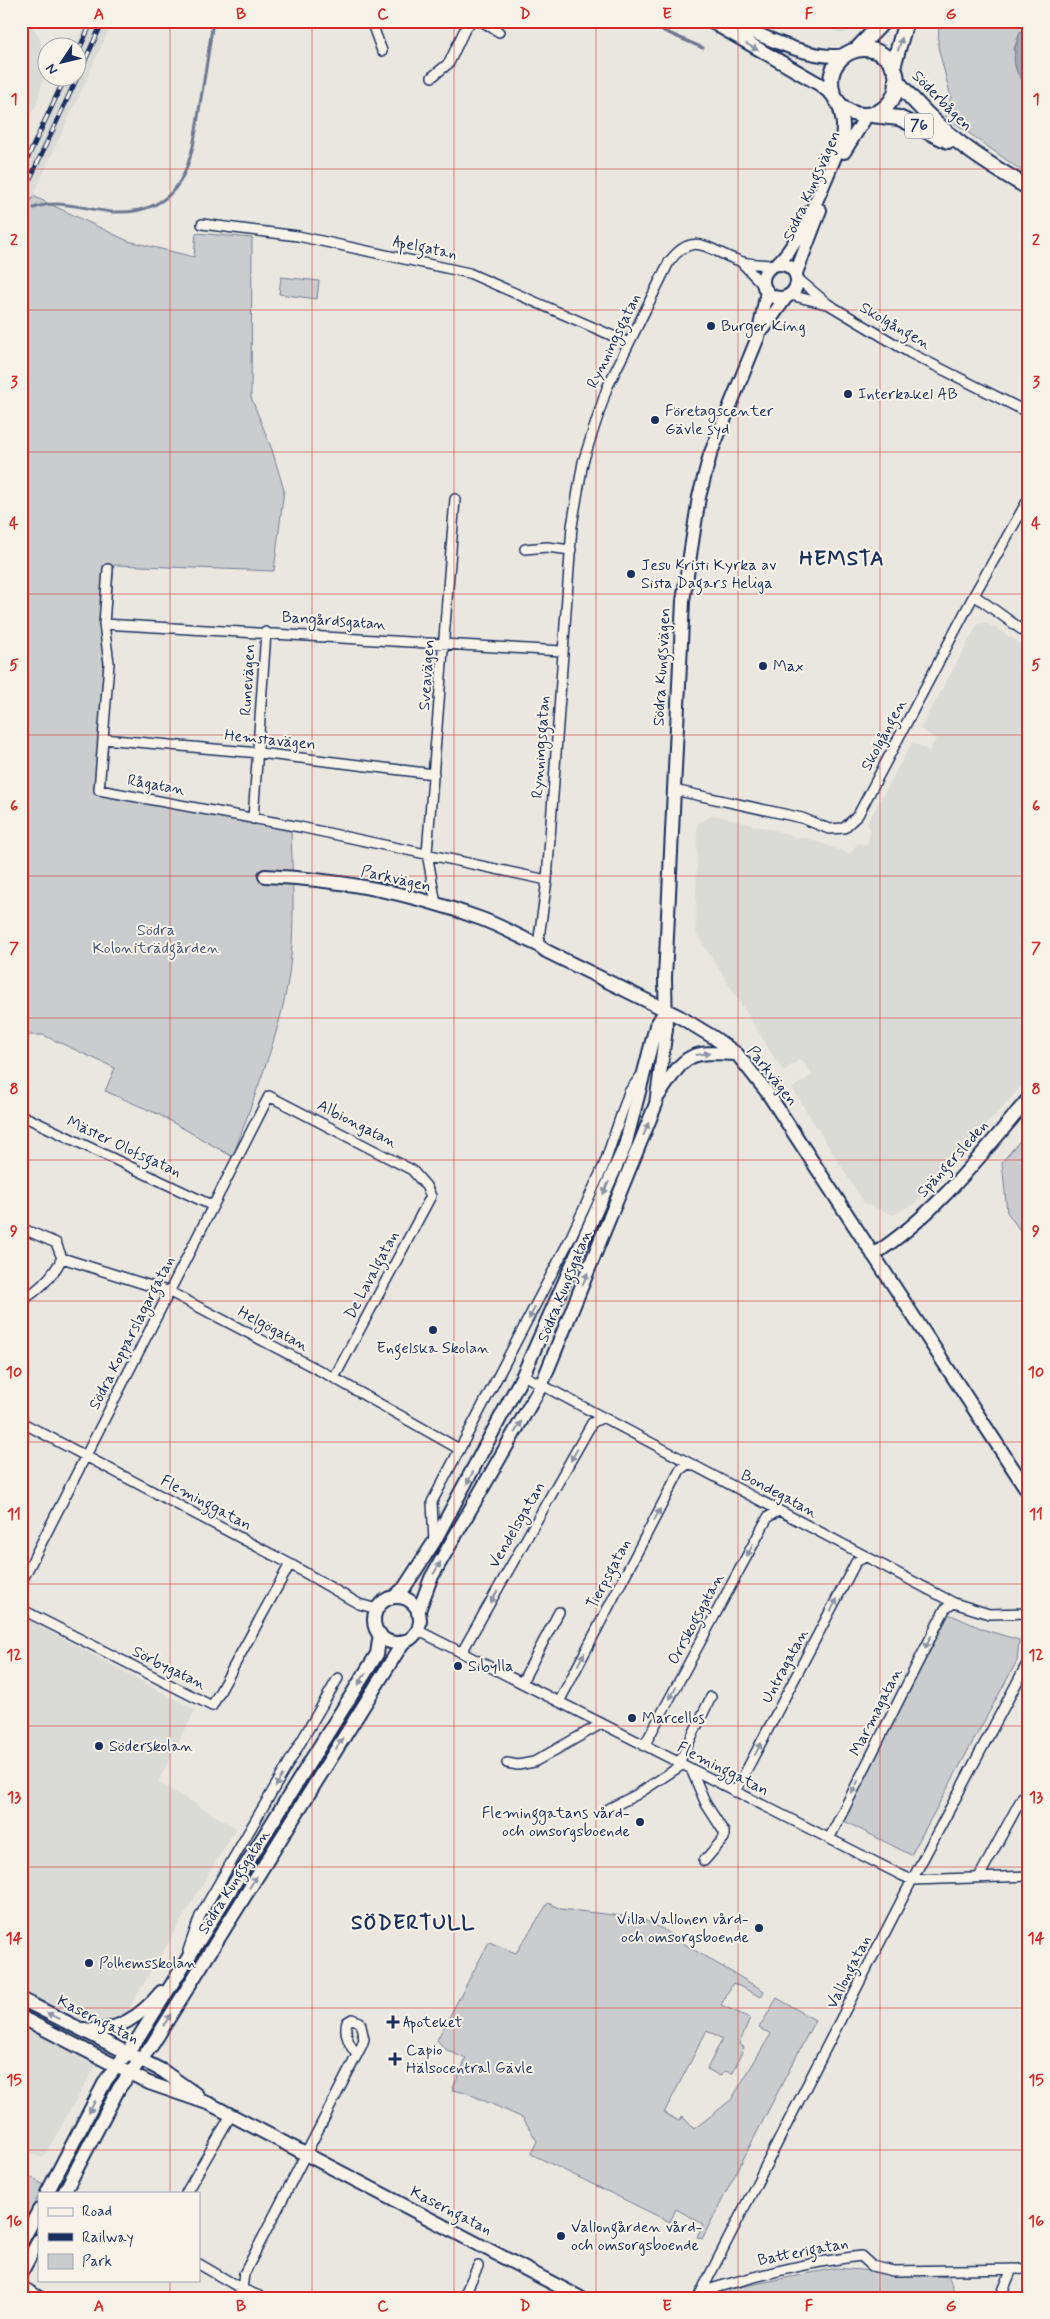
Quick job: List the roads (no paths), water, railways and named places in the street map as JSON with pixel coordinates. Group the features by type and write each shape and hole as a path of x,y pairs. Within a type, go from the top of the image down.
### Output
{"main road":[{"path":"710,21 819,84 851,113 869,115 890,103 894,95 895,73 906,21"},
{"path":"728,21 804,51 836,57 851,52 874,50 883,54 895,73"},
{"path":"836,100 831,90 832,74 835,66 884,21"},
{"name":"Söderbågen","path":"895,73 926,114 963,147"},
{"name":"Södra Kungsvägen","path":"776,265 784,258 800,232 839,147 843,135 844,120 836,100"},
{"name":"Södra Kungsvägen","path":"796,275 800,256 844,150 869,115"},
{"name":"Söderbågen","path":"869,115 899,118 963,147 1029,188"},
{"path":"776,265 789,266 796,275 797,286 788,296 775,297 766,288 765,274 776,265"},
{"name":"Södra Kungsvägen","path":"666,1010 682,601 694,524 710,455 758,336 766,288"},
{"name":"Södra Kungsvägen","path":"758,336 788,296"},
{"name":"Parkvägen","path":"265,876 346,884 395,893 479,918 538,945 546,951 680,1017 737,1054 767,1092 872,1255 956,1378 1029,1493"},
{"name":"Södra Kungsgatan","path":"48,2192 106,2080 127,2054 182,1968 376,1654 380,1634 374,1622 377,1609 386,1600 394,1597 404,1588 434,1542 523,1375 624,1146 656,1026 666,1010"},
{"name":"Södra Kungsgatan","path":"65,2192 119,2088 152,2045 404,1641 412,1637 417,1630 420,1621 418,1613 431,1578 541,1386 658,1097 666,1029 666,1010"},
{"path":"658,1097 675,1071 690,1056 710,1052 737,1054"},
{"name":"Spängersleden","path":"872,1255 891,1244 950,1191 1029,1098"},
{"path":"394,1597 407,1599 414,1605 418,1613"},
{"path":"380,1634 391,1642 404,1641"},
{"path":"71,2025 96,2030 122,2025 145,2009 182,1968"},
{"name":"Kaserngatan","path":"21,1999 163,2071 210,2104 567,2295 581,2298"},
{"name":"Kaserngatan","path":"21,2016 150,2083 210,2104"},
{"path":"21,2243 38,2212"},
{"path":"21,2273 38,2242"}],"street":[{"path":"371,21 382,50"},
{"path":"432,77 449,63 465,29 472,21"},
{"path":"481,21 499,32"},
{"name":"Apelgatan","path":"202,224 298,236 469,273 629,343"},
{"name":"Rynningsgatan","path":"538,945 547,880 572,526 587,447 604,395 669,262 677,251 688,244 699,244 741,262"},
{"path":"741,262 776,265"},
{"path":"741,262 766,288"},
{"name":"Skolgången","path":"796,275 828,304 910,353 1029,413"},
{"name":"Skolgången","path":"788,296 828,304"},
{"name":"Skolgången","path":"674,790 802,818 829,829 844,828 858,815 974,595 1029,498"},
{"name":"Sveavägen","path":"427,853 455,500"},
{"path":"525,549 547,547 571,550"},
{"name":"Rågatan","path":"108,569 104,624 108,663 99,790 427,853 547,880"},
{"path":"974,595 1029,635"},
{"name":"Bangårdsgatan","path":"104,624 266,632 562,651"},
{"name":"Runevägen","path":"253,819 266,632"},
{"name":"Hemstavägen","path":"103,739 259,753 434,774"},
{"path":"427,853 436,904"},
{"name":"Södra Kungsgatan","path":"434,1542 432,1502 570,1239 604,1165 629,1092 646,1069"},
{"name":"Albiongatan","path":"269,1096 412,1170 426,1186"},
{"name":"Södra Kopparslagargatan","path":"21,1583 269,1096"},
{"name":"Mäster Olofsgatan","path":"22,1117 213,1206"},
{"name":"De Lavalgatan","path":"334,1378 431,1196 426,1186"},
{"path":"21,1228 56,1243 62,1258 55,1272 36,1292 21,1301"},
{"name":"Helgögatan","path":"62,1258 170,1292 334,1378 459,1448"},
{"name":"Bondegatan","path":"523,1375 778,1512 954,1603 989,1614 1028,1616"},
{"name":"Vendelsgatan","path":"462,1652 592,1423 602,1417"},
{"name":"Fleminggatan","path":"21,1422 290,1564 360,1604 377,1609"},
{"name":"Tierpsgatan","path":"558,1702 680,1470 689,1463"},
{"name":"Orrskogsgatan","path":"644,1746 768,1517 778,1512"},
{"name":"Untragatan","path":"735,1792 856,1562 865,1556"},
{"name":"Sörbygatan","path":"21,1610 212,1706 290,1564"},
{"name":"Marmagatan","path":"829,1839 945,1609 954,1603"},
{"path":"522,1682 559,1612"},
{"name":"Fleminggatan","path":"417,1630 912,1880 1029,1876"},
{"name":"Vallongatan","path":"699,2295 912,1880 1029,1660"},
{"name":"Södra Kungsgatan","path":"182,1968 200,1916 338,1678"},
{"path":"606,1810 636,1795 684,1766 712,1697"},
{"path":"507,1763 518,1765 534,1762 601,1724"},
{"path":"684,1766 724,1832 724,1838 704,1861"},
{"path":"979,1878 1023,1796"},
{"path":"237,2298 242,2289 244,2274 357,2056"},
{"path":"187,2192 231,2115"},
{"name":"Batterigatan","path":"699,2295 742,2279 827,2260 861,2256 872,2266 893,2271 1029,2269"},
{"path":"200,2265 242,2289 264,2298"},
{"path":"463,2298 478,2266"},
{"path":"1000,2298 1012,2269"},
{"path":"21,2286 43,2298"}],"waterway":[{"path":"34,208 44,205 63,204 113,212 137,211 156,204 170,194 188,164 193,145 213,21"},
{"path":"641,21 703,48"}],"railway":[{"path":"84,38 92,21"},
{"path":"88,54 103,21"},
{"path":"21,172 60,88"},
{"path":"21,198 72,88"}],"place":[{"name":"Burger King","path":"711,326"},
{"name":"Interkakel AB","path":"848,394"},
{"name":"Företagscenter Gävle syd","path":"655,420"},
{"name":"Jesu Kristi Kyrka av Sista Dagars Heliga","path":"631,574"},
{"name":"Max","path":"763,666"},
{"name":"Engelska Skolan","path":"433,1330"},
{"name":"Sibylla","path":"458,1666"},
{"name":"Marcellos","path":"632,1718"},
{"name":"Söderskolan","path":"99,1746"},
{"name":"Fleminggatans vård- och omsorgsboende","path":"640,1822"},
{"name":"Villa Vallonen vård- och omsorgsboende","path":"759,1928"},
{"name":"Polhemsskolan","path":"89,1963"},
{"name":"Apoteket","path":"393,2022"},
{"name":"Capio Hälsocentral Gävle","path":"395,2059"},
{"name":"Vallongården vård- och omsorgsboende","path":"561,2236"}],"district":[{"name":"HEMSTA","path":"842,559"},
{"name":"SÖDERTULL","path":"413,1923"}],"park label":[{"name":"Södra Koloniträdgården","path":"156,939"}]}
